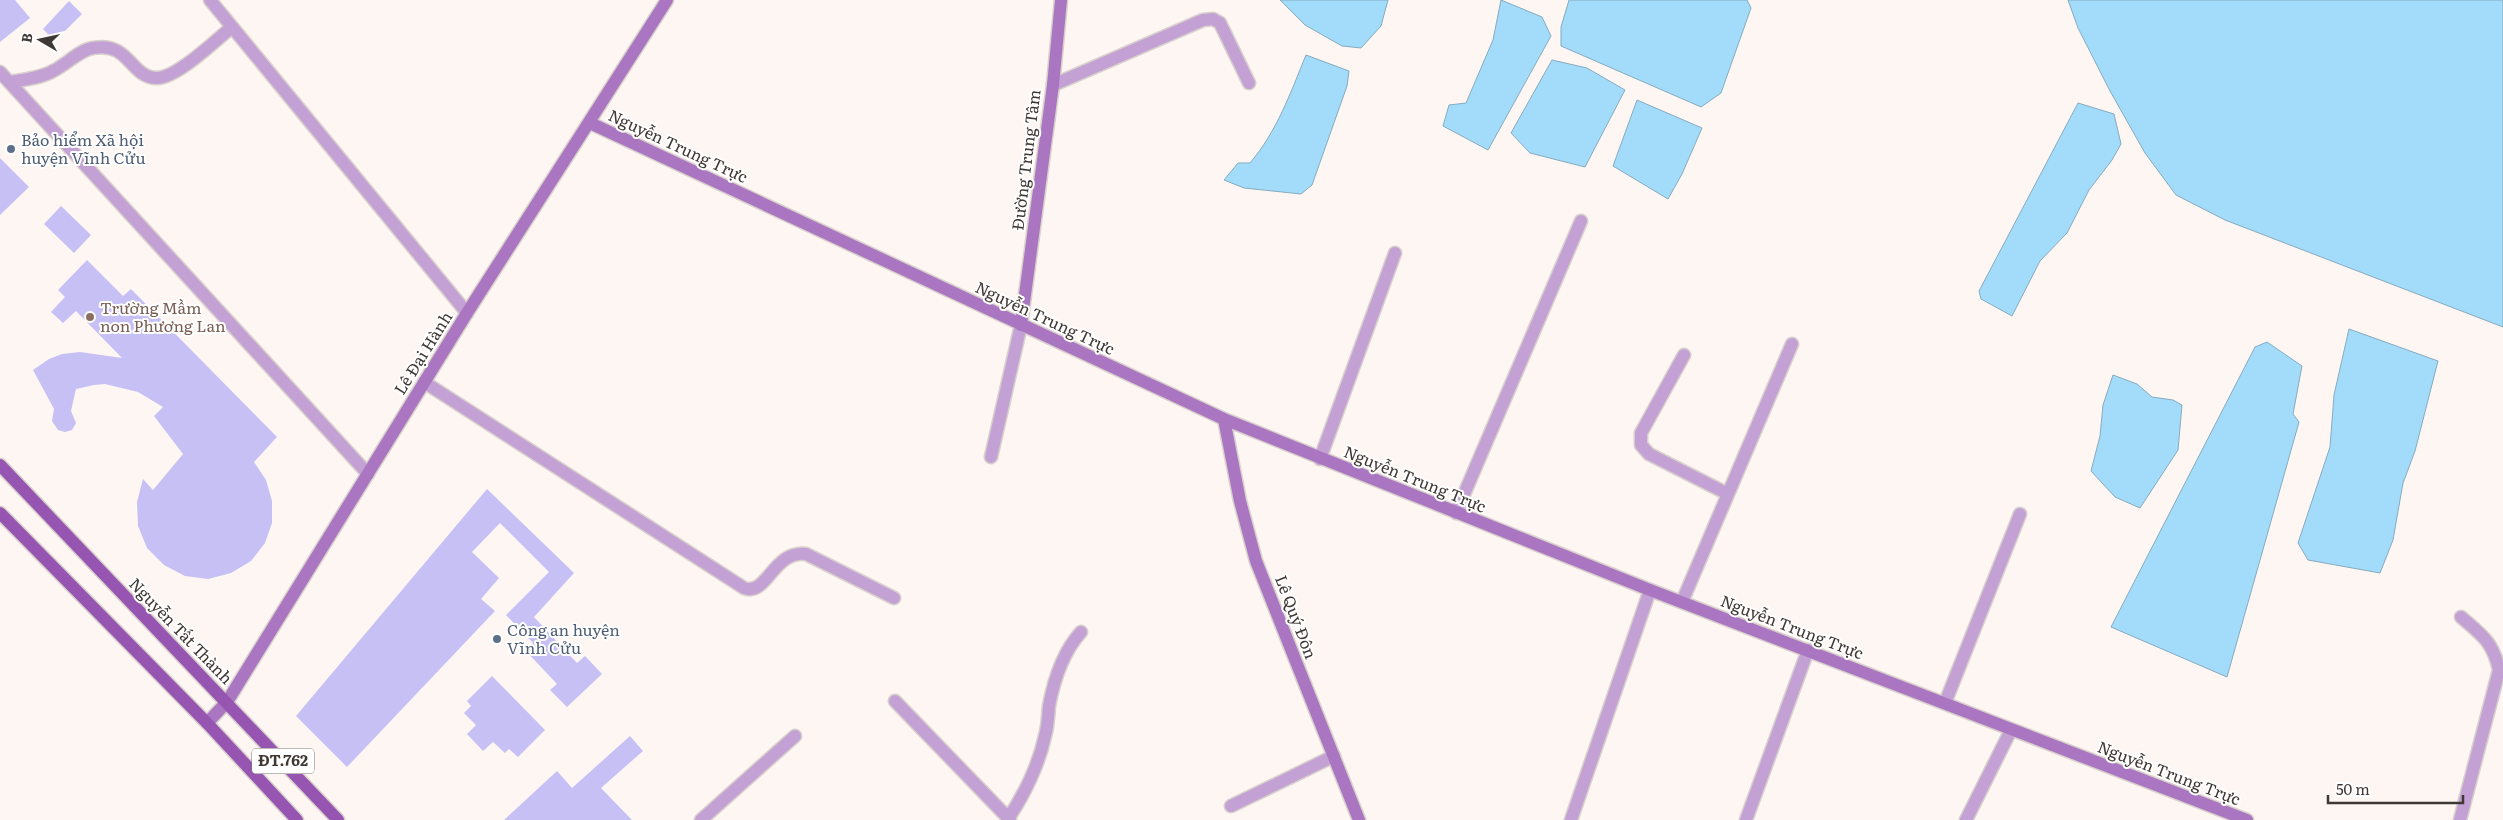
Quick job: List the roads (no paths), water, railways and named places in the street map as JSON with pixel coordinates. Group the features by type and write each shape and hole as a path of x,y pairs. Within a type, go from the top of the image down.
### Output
{"main road":[{"name":"Nguyễn Tất Thành","path":"0,464 338,820"},
{"path":"0,513 207,723"},
{"name":"ĐT.762","path":"207,723 297,820"}],"street":[{"path":"210,0 467,313"},
{"name":"Lê Đại Hành","path":"207,723 227,702 467,313 667,0"},
{"name":"Đường Trung Tâm","path":"1021,324 1053,85 1061,0"},
{"path":"1053,85 1203,20 1213,19 1220,23 1249,83"},
{"path":"9,82 52,72 91,48 111,47 123,54 144,76 159,78 174,73 232,27"},
{"path":"0,72 368,474"},
{"name":"Nguyễn Trung Trực","path":"590,123 1224,419 1650,590 2247,820"},
{"path":"1456,513 1581,221"},
{"path":"1320,459 1395,253"},
{"path":"991,458 1021,324"},
{"path":"1682,602 1792,344"},
{"path":"1684,354 1641,433 1641,445 1649,454 1728,494"},
{"path":"424,382 744,588 750,590 758,588 785,557 795,553 806,554 894,598"},
{"name":"Lê Quý Đôn","path":"1224,419 1240,501 1256,561 1360,820"},
{"path":"1945,703 2020,514"},
{"path":"1571,820 1650,590"},
{"path":"2460,820 2498,670 2496,655 2489,641 2461,617"},
{"path":"895,701 1008,820 1040,756 1046,734 1052,690 1072,642 1081,632"},
{"path":"1746,820 1808,650"},
{"path":"1966,820 2011,730"},
{"path":"701,820 795,736"},
{"path":"1231,806 1334,756"}],"water":[{"path":"1280,0 1388,0 1381,26 1361,48 1342,46 1305,25"},
{"path":"1501,0 1542,17 1551,36 1488,150 1443,126 1449,105 1466,103 1493,40"},
{"path":"1569,0 1747,0 1751,8 1721,93 1701,107 1561,46 1561,27"},
{"path":"2068,0 2503,0 2503,327 2225,220 2176,195 2145,153 2110,91 2078,28"},
{"path":"1306,55 1349,71 1347,86 1312,185 1301,194 1244,188 1224,180 1238,163 1250,163 1260,151 1282,112"},
{"path":"1552,60 1587,68 1625,90 1585,167 1530,153 1511,133"},
{"path":"1637,100 1702,128 1682,174 1668,199 1613,166"},
{"path":"2078,103 2114,114 2121,144 2112,160 2089,190 2067,233 2040,261 2012,316 1981,299 1979,291"},
{"path":"2349,329 2438,361 2415,451 2403,483 2393,540 2380,573 2308,560 2298,543 2330,447 2334,395"},
{"path":"2267,342 2302,366 2293,414 2299,422 2227,677 2111,627 2255,347"},
{"path":"2113,375 2137,384 2152,397 2173,400 2182,405 2178,450 2140,508 2115,497 2091,471 2100,436 2103,405"}],"place":[{"name":"Bảo hiểm Xã hội huyện Vĩnh Cửu","path":"11,149"},
{"name":"Trường Mầm non Phương Lan","path":"90,317"},
{"name":"Công an huyện Vĩnh Cửu","path":"497,639"}]}
